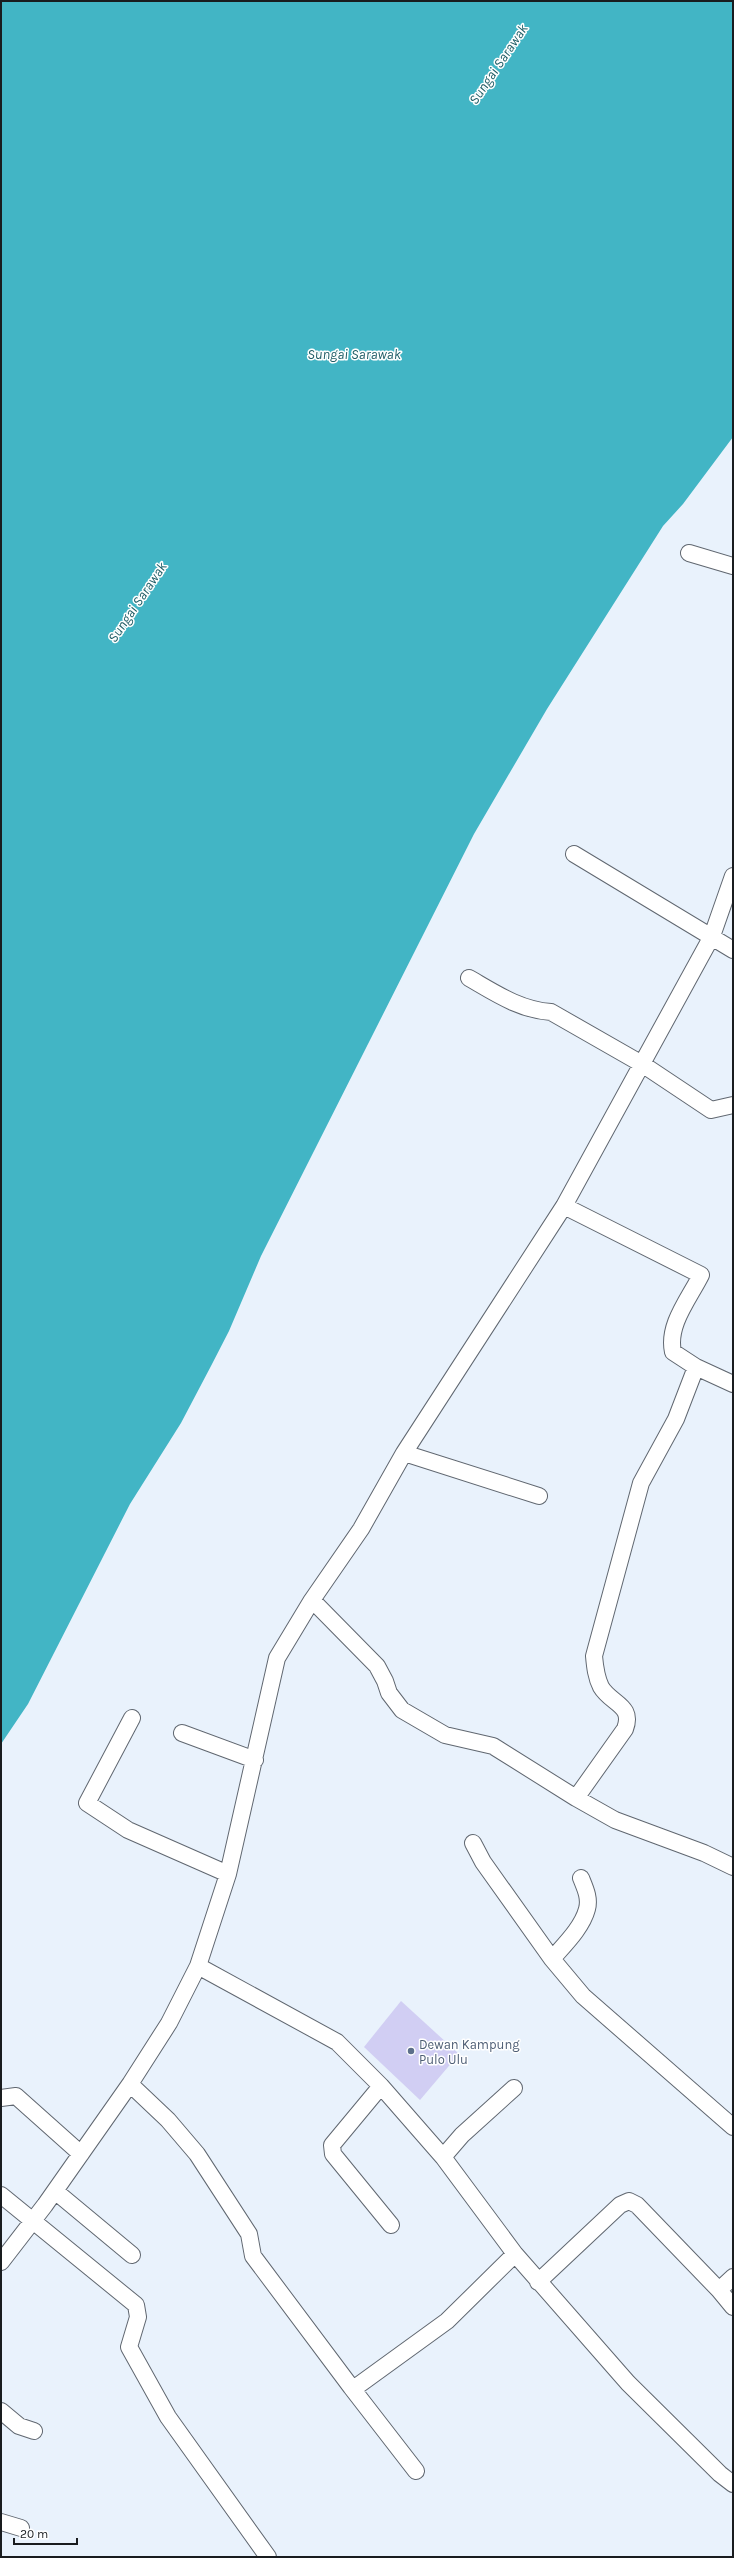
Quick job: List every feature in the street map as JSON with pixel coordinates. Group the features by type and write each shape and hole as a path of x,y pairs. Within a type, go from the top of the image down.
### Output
{"street":[{"path":"689,553 733,566"},
{"path":"574,854 733,950"},
{"path":"1,2262 34,2220 130,2084 169,2023 198,1966 228,1874 277,1658 312,1600 361,1529 404,1453 564,1206 712,936 732,883"},
{"path":"469,978 521,1006 536,1011 551,1012 642,1064 711,1110 733,1105"},
{"path":"564,1206 701,1275 674,1326 670,1341 673,1352 696,1367 733,1384"},
{"path":"576,1798 625,1729 629,1720 626,1711 602,1688 596,1675 594,1656 641,1483 676,1419 696,1367"},
{"path":"404,1453 539,1496"},
{"path":"312,1600 377,1666 385,1681 389,1693 402,1710 445,1735 493,1746 614,1820 704,1853 733,1867"},
{"path":"132,1718 87,1803 128,1830 228,1874"},
{"path":"182,1733 255,1760"},
{"path":"473,1843 483,1862 552,1959 583,1996 733,2127"},
{"path":"552,1959 574,1933 587,1909 588,1897 581,1878"},
{"path":"198,1966 337,2042 381,2086 442,2157 538,2282 628,2383 720,2474 733,2484"},
{"path":"130,2084 168,2120 197,2154 249,2234 253,2256 416,2472"},
{"path":"381,2086 332,2145 333,2154 391,2225"},
{"path":"442,2157 462,2135 514,2088"},
{"path":"1,2098 16,2096 81,2154"},
{"path":"54,2191 132,2255"},
{"path":"1,2195 34,2220 136,2305 138,2317 129,2346 168,2417 268,2557"},
{"path":"538,2282 620,2205 629,2201 637,2205 719,2290 733,2307"},
{"path":"351,2387 356,2387 390,2364 447,2321 515,2254"},
{"path":"719,2290 733,2277"},
{"path":"1,2411 19,2426 34,2431"},
{"path":"1,2522 21,2528"}],"water":[{"name":"Sungai Sarawak","path":"1,1 733,1 733,437 683,504 663,526 547,709 474,834 261,1256 229,1331 211,1366 181,1423 130,1504 28,1704 1,1744"}],"building":[{"name":"Dewan Kampung Pulo Ulu","path":"401,2001 459,2054 420,2100 364,2047"}],"place":[{"name":"Dewan Kampung Pulo Ulu","path":"411,2051"}]}
